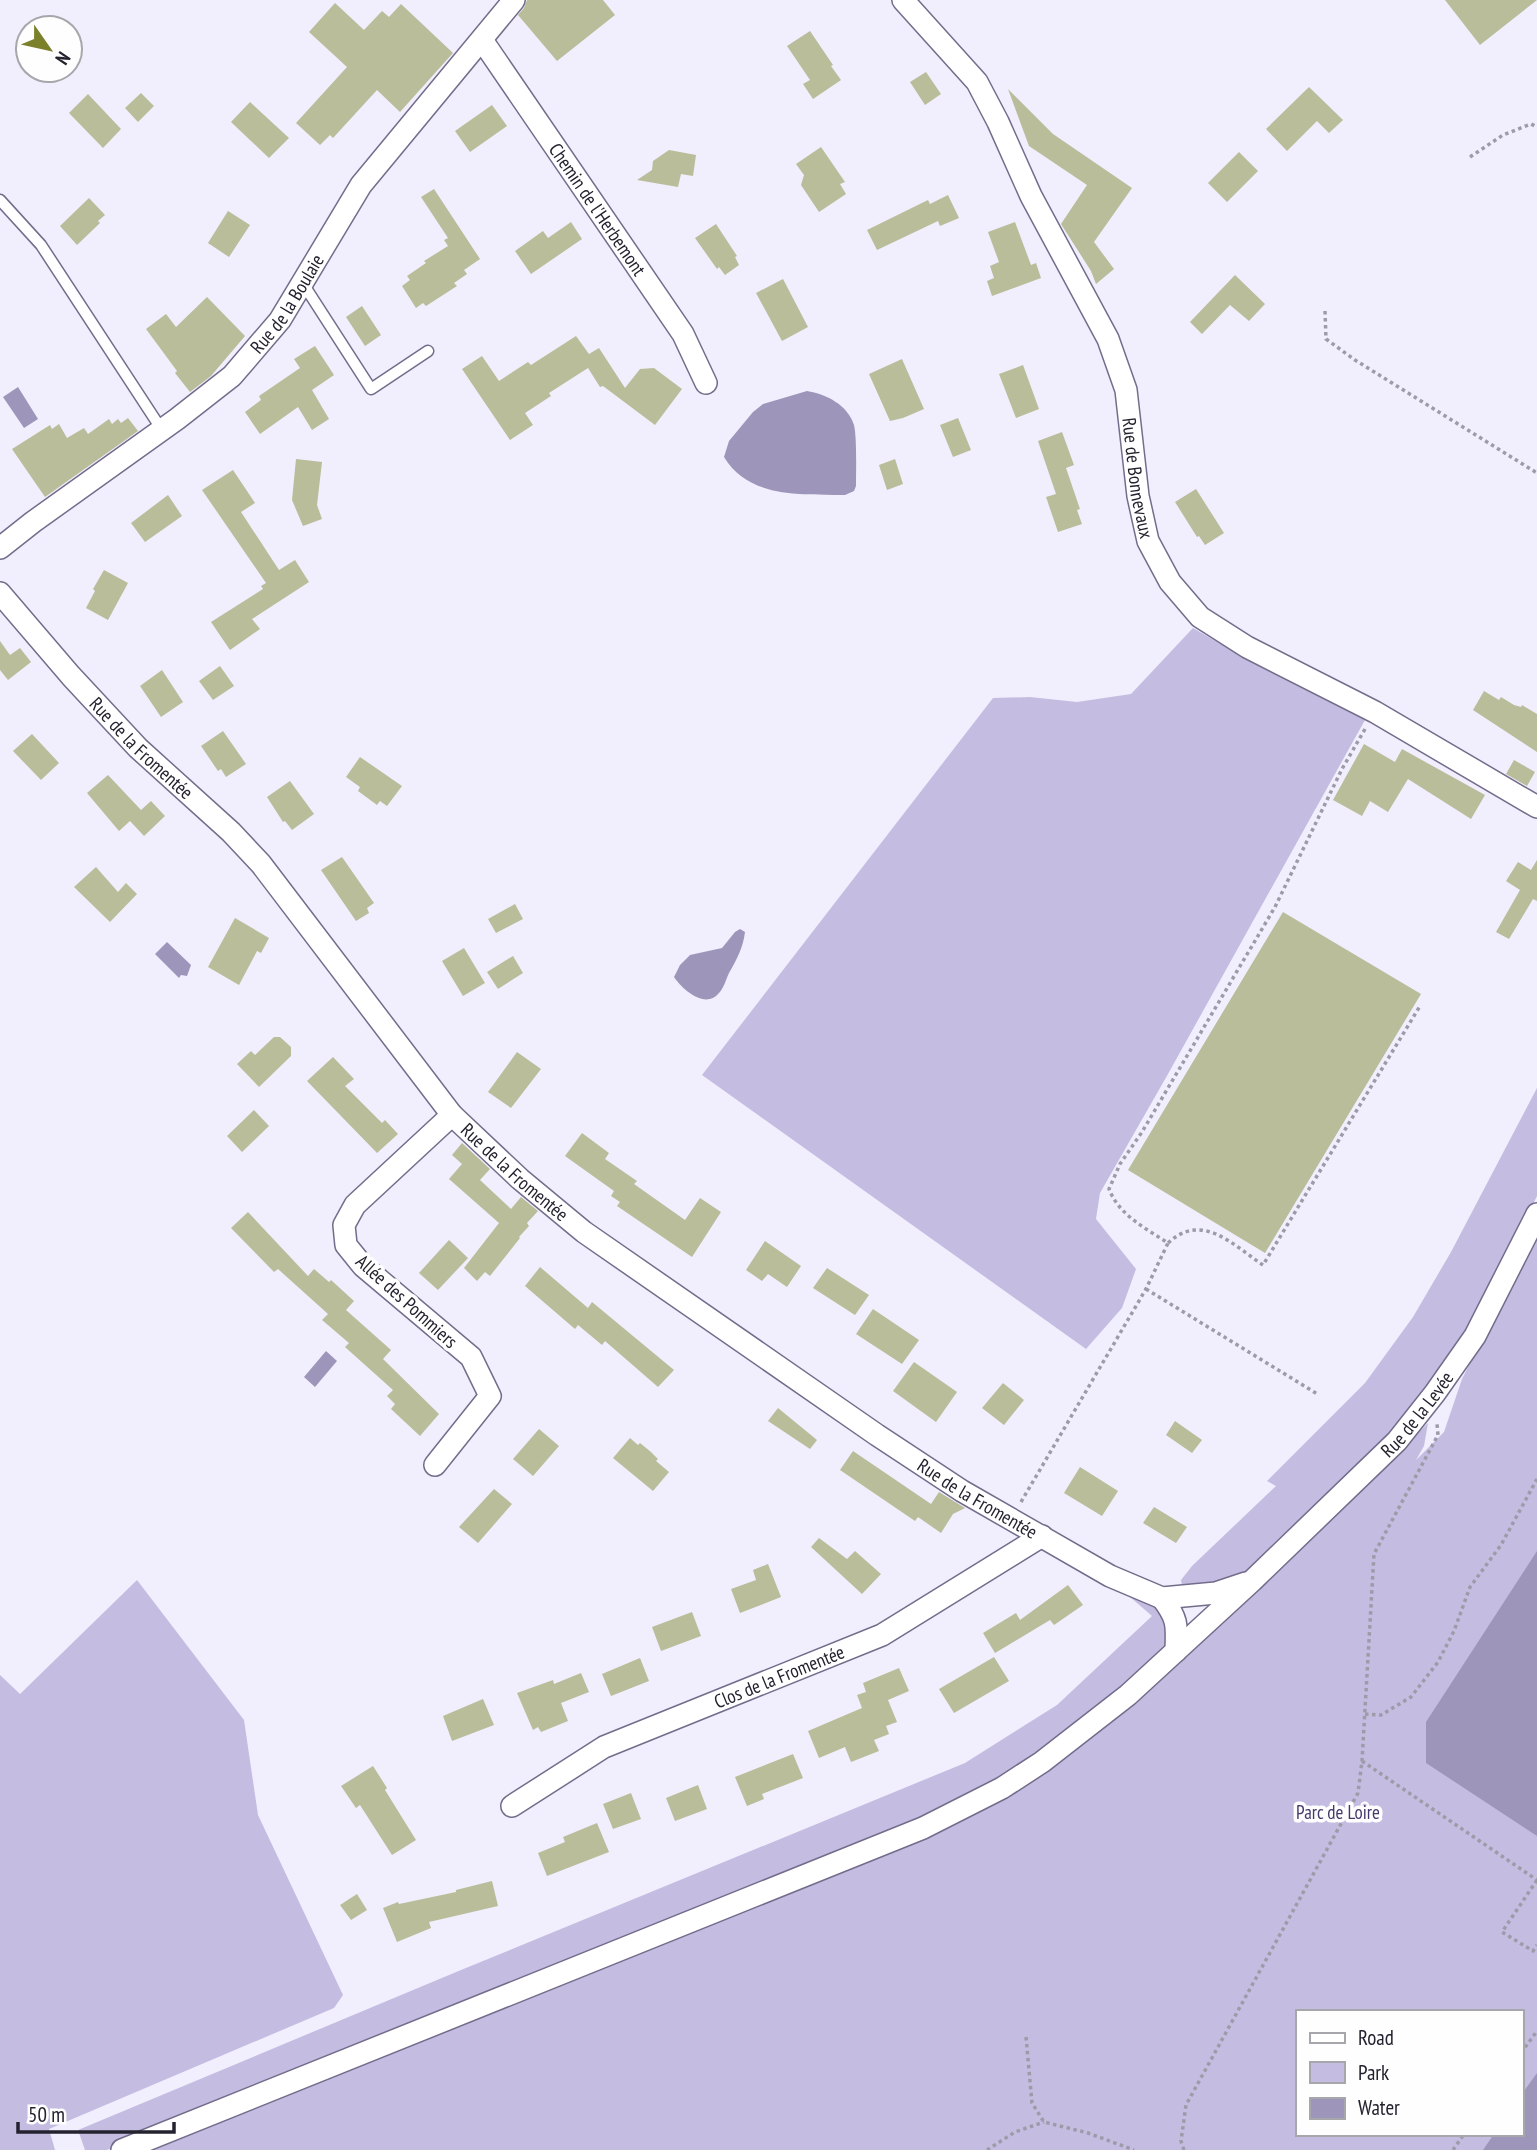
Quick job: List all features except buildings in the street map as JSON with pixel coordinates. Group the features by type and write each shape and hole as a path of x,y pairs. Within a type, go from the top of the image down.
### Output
{"street":[{"name":"Rue de la Boulaie","path":"0,548 232,376 280,320 361,185 514,0"},
{"name":"Rue de Bonnevaux","path":"903,0 976,82 998,122 1031,196 1108,339 1126,390 1138,496 1148,541 1170,582 1200,617 1247,647 1375,712 1537,807"},
{"name":"Chemin de l'Herbemont","path":"482,40 683,334 706,383"},
{"name":"Rue de la Fromentée","path":"0,593 71,676 138,748 231,832 261,864 452,1115 520,1179 584,1232 962,1491 1110,1576 1162,1598 1216,1593 1252,1581"},
{"name":"Allée des Pommiers","path":"435,1465 490,1396 471,1357 363,1266 345,1245 344,1225 355,1205 452,1115"},
{"name":"Rue de la Levée","path":"121,2150 923,1828 1002,1787 1042,1762 1128,1695 1252,1581 1397,1441 1435,1394 1475,1336 1537,1214"},
{"name":"Clos de la Fromentée","path":"512,1806 604,1747 882,1635 1042,1536"},
{"path":"1162,1598 1173,1612 1177,1627 1176,1651"}],"lane":[{"path":"0,200 41,245 162,430"},
{"path":"302,282 371,389 428,351"}],"path":[{"path":"1470,157 1503,135 1531,124 1537,127"},
{"path":"1325,311 1326,339 1355,360 1537,473"},
{"path":"1168,1243 1132,1220 1115,1203 1110,1189 1120,1164 1142,1132 1275,907 1342,769 1375,712"},
{"path":"1011,1518 1146,1289 1168,1243 1177,1234 1191,1229 1211,1230 1263,1265 1420,1006"},
{"path":"1146,1289 1319,1395"},
{"path":"1184,2150 1181,2141 1186,2105 1358,1793 1374,1554 1438,1435 1435,1394"},
{"path":"1365,1714 1381,1715 1411,1697 1438,1662 1454,1631 1470,1587 1501,1545 1537,1479"},
{"path":"1362,1761 1537,1880 1502,1932 1533,1951 1537,1945"},
{"path":"1523,2050 1537,2031"},
{"path":"1026,2037 1032,2103 1044,2122"},
{"path":"987,2150 1016,2132 1044,2122 1088,2133 1133,2150"}],"green space":[{"path":"1193,628 1255,664 1365,720 1100,1193 1096,1219 1136,1269 1122,1308 1086,1349 702,1075 993,698 1030,697 1077,702 1131,694"},
{"path":"1537,1088 1537,1196 1465,1340 1393,1436 1244,1576 1183,1591 1181,1580 1192,1566 1276,1486 1267,1481 1365,1383 1413,1317 1451,1252"},
{"name":"Parc de Loire","path":"1537,1230 1537,2150 144,2150 976,1813 1047,1769 1196,1647 1320,1531 1428,1423 1424,1446 1416,1460 1444,1432 1462,1379"},
{"path":"137,1580 244,1720 258,1815 343,1995 334,2008 49,2129 55,2150 0,2150 0,1675 20,1694"},
{"path":"1122,1590 1166,1609 1171,1646 1014,1774 918,1826 503,1987 107,2150 85,2150 78,2130 965,1763 1057,1705 1152,1616"}],"water":[{"path":"18,387 38,419 24,428 3,397"},
{"path":"807,391 822,395 842,406 854,425 856,486 854,491 845,495 795,494 762,487 735,471 724,457 729,441 763,404"},
{"path":"740,929 745,932 741,948 719,993 713,998 701,999 688,992 674,977 680,965 690,955 722,948"},
{"path":"167,942 191,965 187,976 181,975 179,978 155,954"},
{"path":"326,1351 337,1361 315,1387 304,1377"},
{"path":"1537,1551 1537,1836 1426,1763 1426,1722"},
{"path":"1537,2073 1537,2150 1483,2150 1493,2136 1523,2136 1523,2092"}]}
